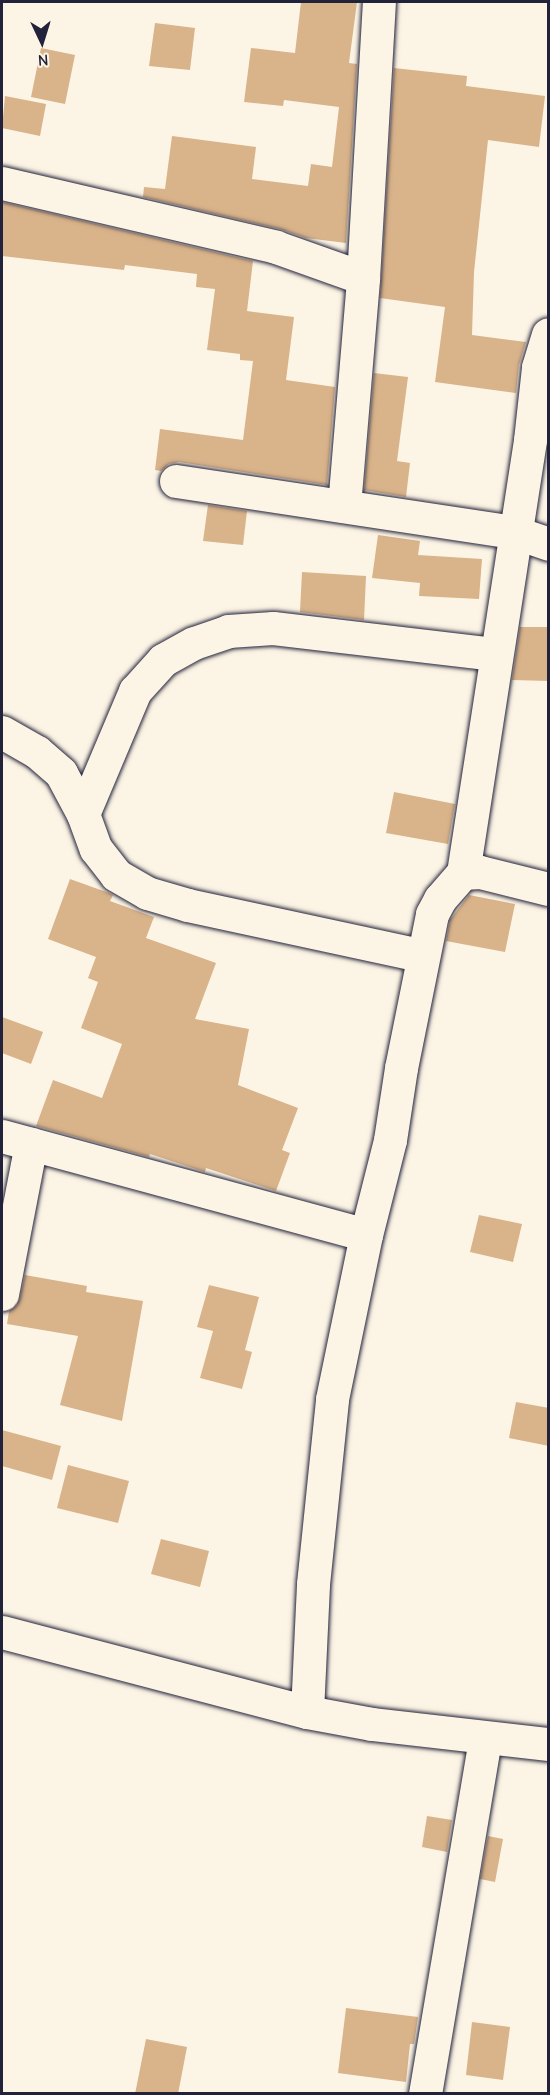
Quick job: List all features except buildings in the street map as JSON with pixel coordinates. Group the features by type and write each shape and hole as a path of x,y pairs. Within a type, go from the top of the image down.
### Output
{"street":[{"path":"344,506 363,278 379,2"},
{"path":"2,183 276,247 363,278"},
{"path":"307,1712 313,1584 332,1399 366,1235 390,1140 432,914 440,899 463,873 538,366 549,334"},
{"path":"176,481 514,532 549,544"},
{"path":"83,814 135,691 163,660 194,643 228,631 273,628 495,654"},
{"path":"2,732 37,752 61,773 83,814 96,849 116,875 147,893 188,905 423,956"},
{"path":"463,873 480,872 549,889"},
{"path":"2,1294 16,1140 366,1235"},
{"path":"2,1632 307,1712 372,1724 549,1744"},
{"path":"425,2094 485,1738"}]}
